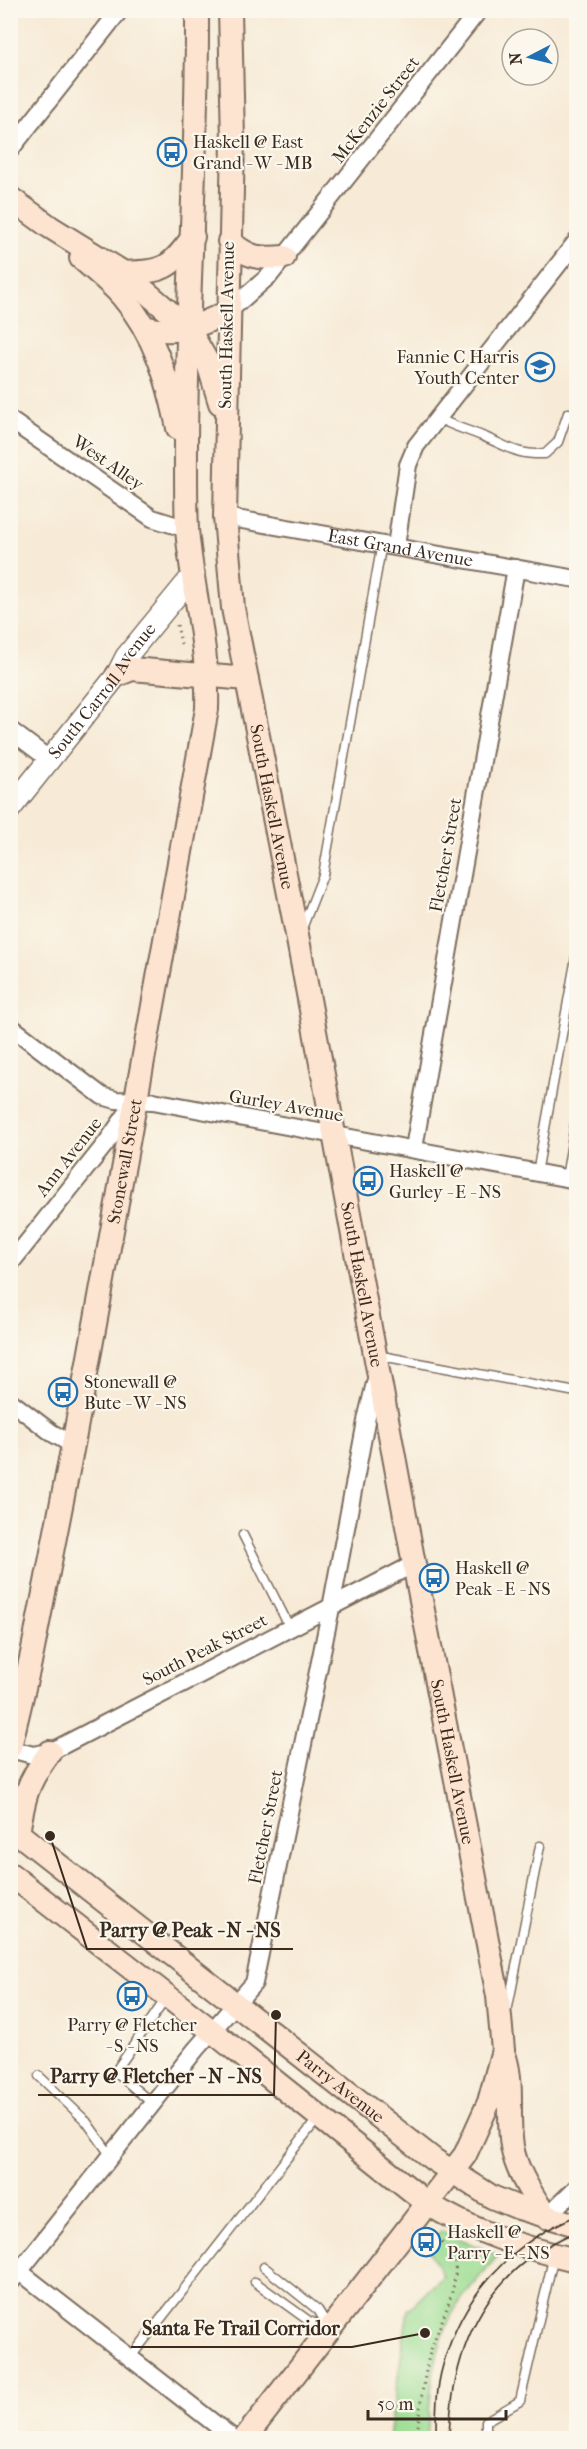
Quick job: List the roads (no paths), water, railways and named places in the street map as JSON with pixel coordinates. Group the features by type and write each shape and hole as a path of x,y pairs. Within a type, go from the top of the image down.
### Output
{"main road":[{"name":"South Haskell Avenue","path":"194,574 187,529 186,469 188,328 198,105 197,10"},
{"name":"South Haskell Avenue","path":"230,10 233,140 225,419 225,517 233,608 498,1996 502,2044 494,2086 478,2130 465,2155 244,2439"},
{"path":"10,198 50,227 124,273 188,328 208,363 225,419"},
{"path":"50,227 121,295 144,327 161,359 186,469"},
{"path":"124,273 163,268 176,260 193,237"},
{"path":"229,241 243,253 261,259 284,257"},
{"path":"144,327 162,332 188,328 229,311"},
{"name":"Stonewall Street","path":"10,1748 34,1643 73,1446 207,709 208,677 194,574"},
{"path":"117,675 132,669 247,679"},
{"path":"14,1830 26,1791 36,1771 50,1752"},
{"name":"Parry Avenue","path":"14,1830 452,2172 492,2198 576,2225"},
{"name":"Parry Avenue","path":"10,1874 212,2031 427,2203 444,2214 491,2235 576,2260"},
{"path":"502,2044 511,2084 511,2135 515,2161 546,2217"}],"street":[{"path":"10,150 120,10"},
{"name":"McKenzie Street","path":"229,311 270,275 479,10"},
{"path":"389,544 408,465 416,446 576,242"},
{"name":"West Alley","path":"10,420 152,518 187,529"},
{"name":"East Grand Avenue","path":"225,517 389,544 576,579"},
{"name":"Fletcher Street","path":"414,1148 516,568"},
{"name":"South Carroll Avenue","path":"10,809 117,675 126,657 194,574"},
{"path":"10,730 51,760"},
{"name":"Gurley Avenue","path":"10,1026 102,1096 116,1100 153,1101 571,1179"},
{"name":"Ann Avenue","path":"10,1264 107,1142 136,1101"},
{"name":"Fletcher Street","path":"14,2273 152,2103 254,1983 377,1362"},
{"path":"10,1401 73,1446"},
{"name":"South Peak Street","path":"10,1748 33,1755 50,1752 414,1564"},
{"path":"546,2217 576,2188"},
{"path":"14,2273 130,2358 233,2439"}],"lane":[{"path":"438,418 457,429 481,435 523,454 544,454 558,442 568,413 576,414"},
{"path":"298,940 323,875 389,544"},
{"path":"536,1174 576,957"},
{"path":"571,1179 576,1119"},
{"path":"377,1362 576,1392"},
{"path":"243,1534 290,1628"},
{"path":"502,2044 540,1846"},
{"path":"152,2103 115,2072 167,1997"},
{"path":"39,2076 86,2121 111,2156"},
{"path":"130,2358 320,2117"},
{"path":"486,2439 486,2421 520,2401 554,2255"},
{"path":"264,2267 318,2310 330,2329"},
{"path":"255,2282 309,2321 330,2329"}],"tram line":[{"path":"436,2438 436,2410 443,2365 451,2340 476,2295 492,2275 530,2241 576,2216"},
{"path":"449,2438 457,2372 480,2314 497,2289 519,2267 545,2248 576,2232"}],"place":[{"name":"Haskell @ East Grand - W - MB","path":"172,152"},
{"name":"Fannie C Harris Youth Center","path":"540,367"},
{"name":"Haskell @ Gurley - E - NS","path":"368,1181"},
{"name":"Stonewall @ Bute - W - NS","path":"63,1392"},
{"name":"Haskell @ Peak - E - NS","path":"434,1578"},
{"name":"Parry @ Peak - N - NS","path":"50,1836"},
{"name":"Parry @ Fletcher - S - NS","path":"132,1996"},
{"name":"Parry @ Fletcher - N - NS","path":"276,2015"},
{"name":"Haskell @ Parry - E - NS","path":"426,2242"},
{"name":"Santa Fe Trail Corridor","path":"425,2333"}]}
